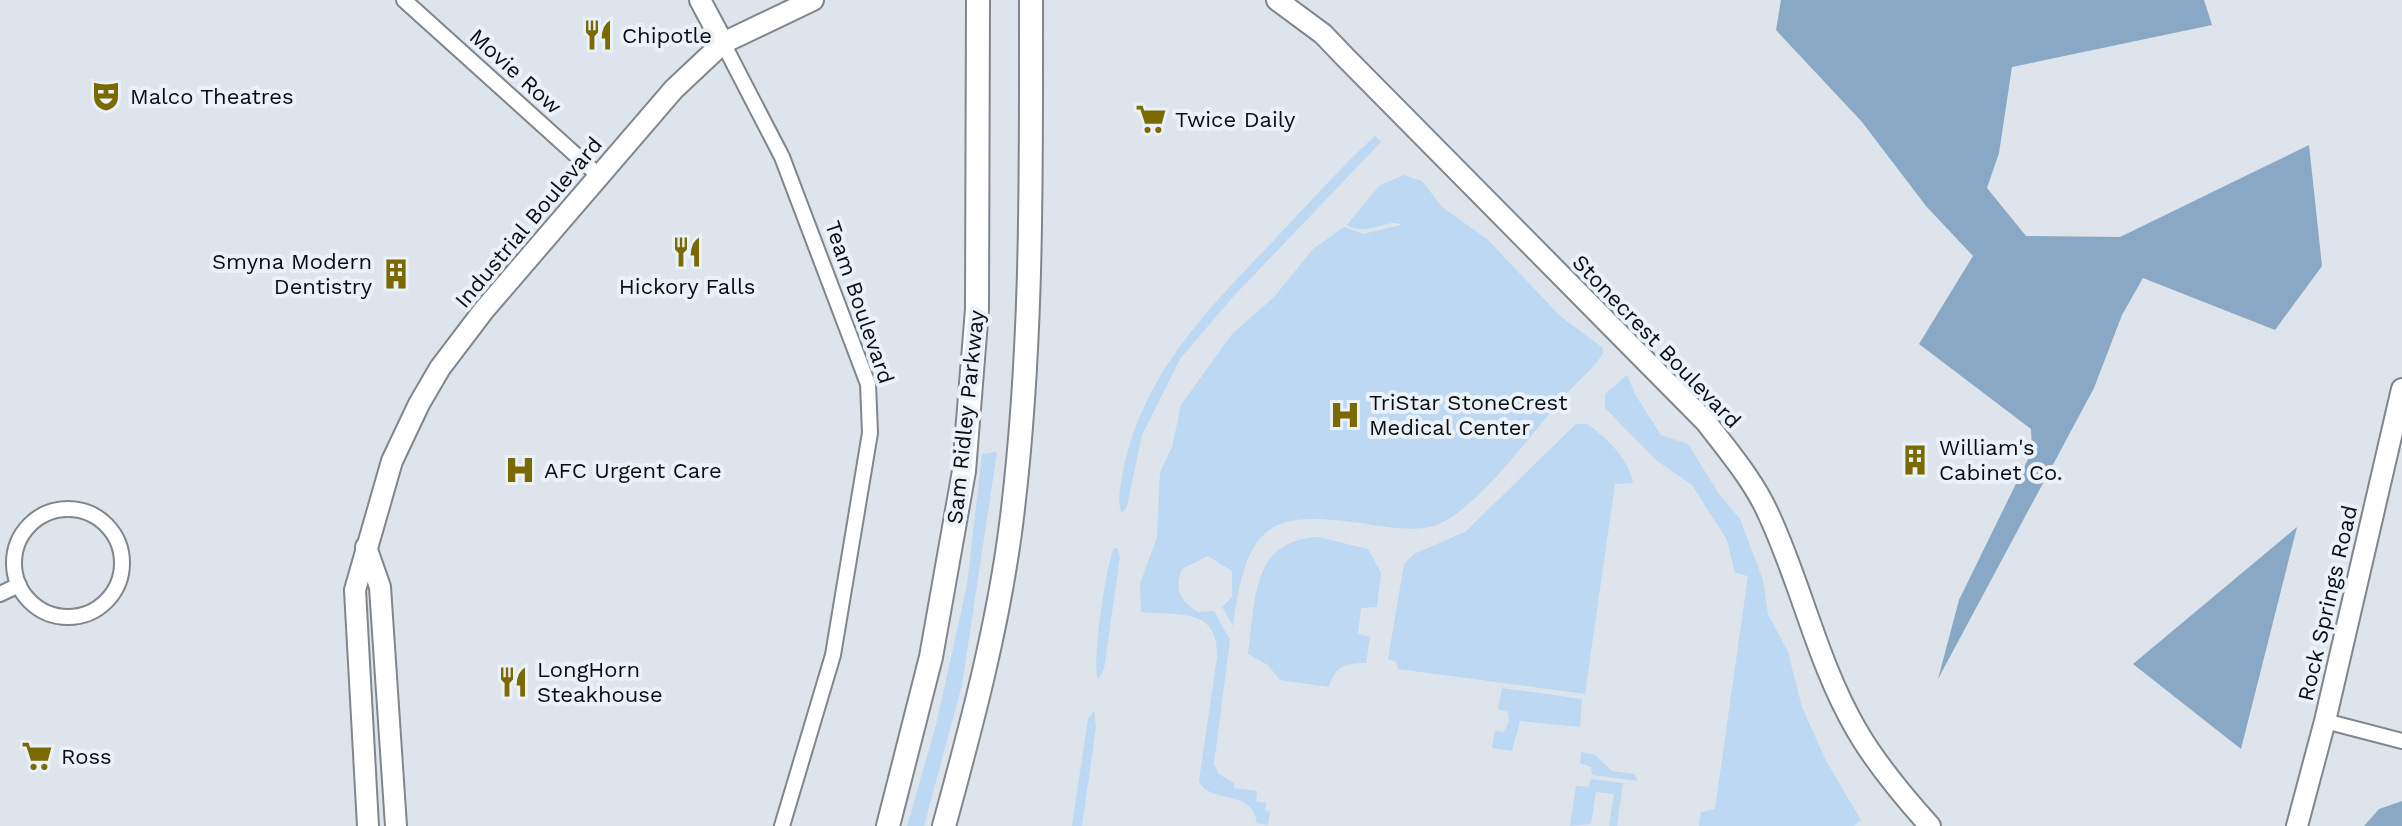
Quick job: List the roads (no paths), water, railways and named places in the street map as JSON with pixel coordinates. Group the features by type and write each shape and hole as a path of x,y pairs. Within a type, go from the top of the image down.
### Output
{"main road":[{"name":"Sam Ridley Parkway","path":"888,826 931,657 964,471 977,309 978,0"},
{"path":"944,826 983,681 1011,526 1030,305 1031,0"}],"street":[{"name":"Movie Row","path":"404,0 598,175"},
{"name":"Team Boulevard","path":"700,0 782,157 868,384 870,433 833,655 782,826"},
{"name":"Industrial Boulevard","path":"368,826 355,590 392,461 440,368 598,175 674,89 723,43 813,0"},
{"name":"Stonecrest Boulevard","path":"1287,2 1323,34 1706,422 1740,466 1768,512 1855,728 1883,770 1930,826"},
{"name":"Rock Springs Road","path":"2297,826 2325,721 2402,389"},
{"path":"63,508 91,513 112,530 120,545 121,577 107,601 94,610 65,617 50,614 37,608 19,585 14,570 18,540 26,528 49,511 63,508"},
{"path":"366,547 380,587 396,826"},
{"path":"0,594 19,585"},
{"path":"2325,721 2402,741"}],"place":[{"name":"Chipotle","path":"598,35"},
{"name":"Malco Theatres","path":"106,96"},
{"name":"Twice Daily","path":"1151,119"},
{"name":"Hickory Falls","path":"687,252"},
{"name":"Smyna Modern Dentistry","path":"396,274"},
{"name":"TriStar StoneCrest Medical Center","path":"1345,415"},
{"name":"William's Cabinet Co.","path":"1915,460"},
{"name":"AFC Urgent Care","path":"520,470"},
{"name":"LongHorn Steakhouse","path":"513,682"},
{"name":"Ross","path":"37,756"}]}
